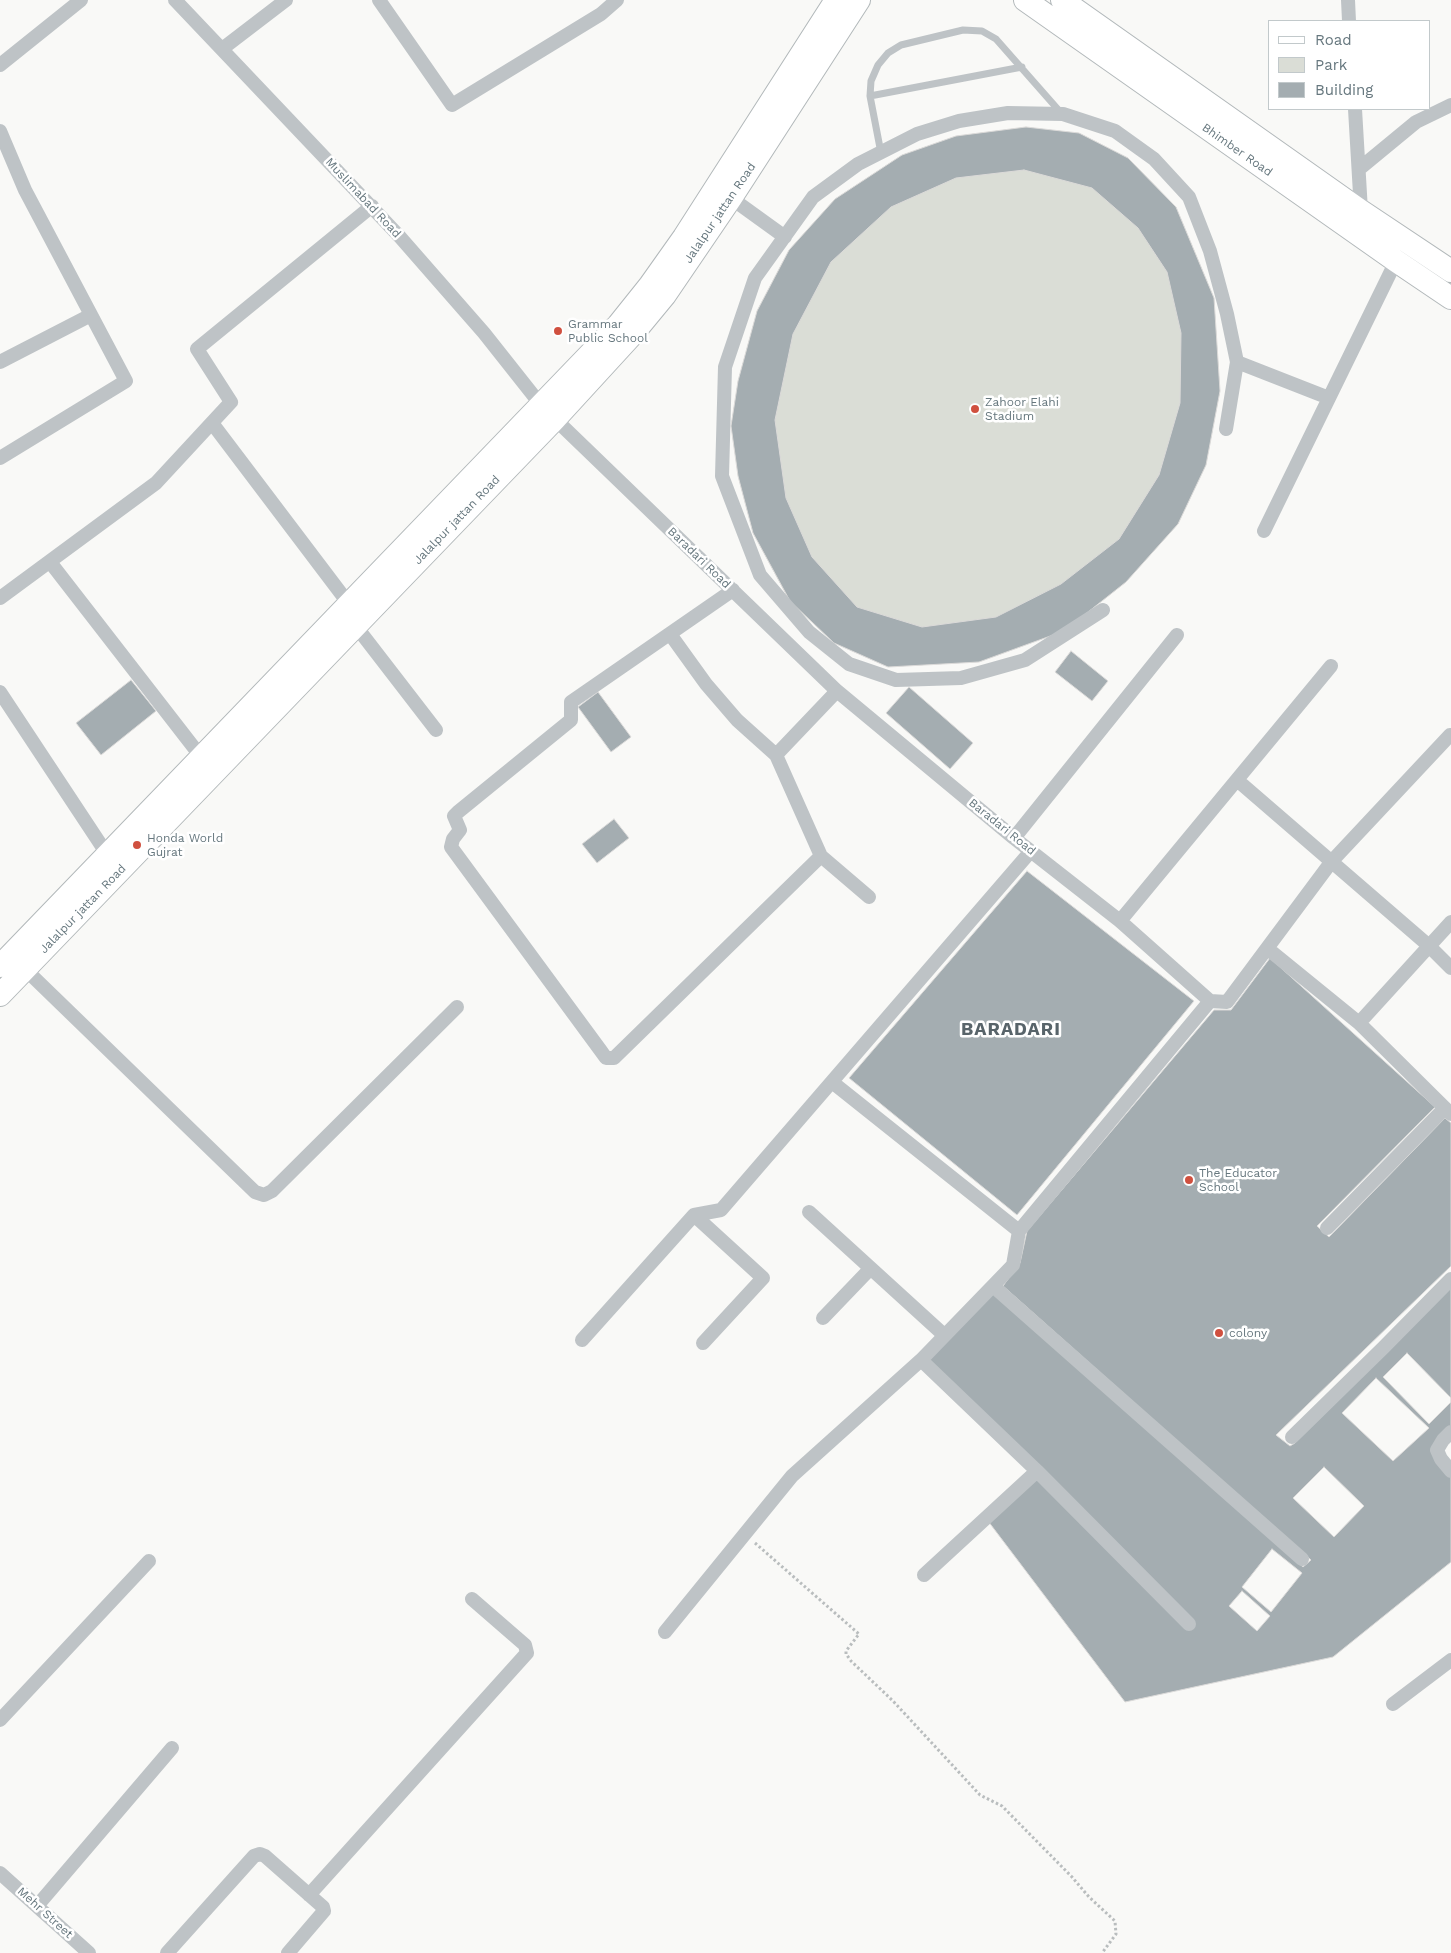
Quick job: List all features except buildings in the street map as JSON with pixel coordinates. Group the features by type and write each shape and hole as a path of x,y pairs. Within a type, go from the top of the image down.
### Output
{"main road":[{"name":"Jalalpur jattan Road","path":"0,995 25,970 275,694 548,412 632,334 665,295 731,198 859,0"},
{"name":"Bhimber Road","path":"1024,0 1451,298"},
{"name":"Bhimber Road","path":"1062,0 1361,212 1451,272"},
{"name":"Jalalpur jattan Road","path":"548,412 650,285 716,189 828,4"},
{"name":"Jalalpur jattan Road","path":"0,966 202,758 275,694"}],"street":[{"path":"0,65 81,0"},
{"name":"Muslimabad Road","path":"175,0 372,206 484,333 548,412"},
{"path":"222,49 286,0"},
{"path":"379,0 452,105 601,14 617,0"},
{"path":"1348,0 1349,20"},
{"path":"1359,169 1416,122 1451,105"},
{"path":"1355,110 1361,212"},
{"path":"1103,610 1025,660 961,678 896,680 849,664 809,632 760,576 722,476 725,366 755,278 813,197 858,164 917,134 959,121 1008,113 1063,114 1115,131 1154,159 1189,197 1210,251 1227,314 1236,362 1226,429"},
{"path":"0,131 26,190 126,382 0,458"},
{"path":"731,198 784,237"},
{"path":"0,598 156,483 231,402 197,349 372,206"},
{"path":"1264,531 1396,261"},
{"path":"0,362 91,314"},
{"path":"1236,362 1329,398"},
{"name":"Baradari Road","path":"548,412 837,691 1014,838 1120,921 1210,1001"},
{"path":"212,423 436,730"},
{"path":"50,562 202,758"},
{"path":"733,590 571,702 571,720 454,816 460,830 459,834 453,839 451,847 606,1058 614,1058 821,856"},
{"path":"670,634 706,684 736,720 776,755 821,856 869,897"},
{"path":"1014,838 1177,635"},
{"path":"1120,921 1331,666"},
{"path":"776,755 837,691"},
{"path":"0,692 108,854"},
{"path":"665,1632 792,1476 921,1360 1012,1265 1019,1231 1210,1001 1227,1002 1332,861 1450,734"},
{"path":"1237,780 1332,861 1451,968"},
{"path":"582,1340 694,1215 721,1210 1030,850"},
{"path":"1359,1023 1451,922"},
{"path":"1268,949 1359,1023 1448,1111 1327,1228"},
{"path":"25,970 255,1192 264,1195 272,1191 457,1007"},
{"path":"832,1082 1019,1231"},
{"path":"809,1212 944,1335"},
{"path":"694,1215 762,1278 703,1343"},
{"path":"823,1318 870,1269"},
{"path":"1292,1437 1451,1279"},
{"path":"993,1286 1302,1559"},
{"path":"921,1360 1037,1472 1189,1624"},
{"path":"1451,1432 1437,1450 1441,1459 1451,1471"},
{"path":"924,1575 1037,1472"},
{"path":"0,1720 149,1561"},
{"path":"309,1895 527,1653 525,1646 472,1599"},
{"path":"1393,1704 1451,1660"},
{"path":"37,1906 172,1748"},
{"path":"166,1953 254,1856 260,1854 265,1856 323,1907 324,1911 288,1953"},
{"name":"Mehr Street","path":"0,1873 89,1953"}],"lane":[{"path":"881,153 870,96 871,82 878,65 888,53 901,45 963,30 982,31 996,39 1063,114"},
{"path":"870,96 1022,67"}],"path":[{"path":"745,1534 859,1634 846,1651 851,1661 901,1710 980,1795 1002,1806 1072,1877 1088,1897 1115,1921 1116,1934 1102,1953"}],"green space":[{"name":"Zahoor Elahi Stadium","path":"1026,127 1079,133 1128,158 1176,207 1214,298 1220,391 1206,465 1178,524 1126,582 1064,631 979,662 888,667 834,643 790,602 753,533 731,426 738,381 757,311 789,250 835,199 902,155 956,136"}],"place":[{"name":"Grammar Public School","path":"558,331"},
{"name":"Zahoor Elahi Stadium","path":"975,409"},
{"name":"Honda World Gujrat","path":"137,845"},
{"name":"The Educator School","path":"1189,1180"},
{"name":"colony","path":"1219,1333"}],"district":[{"name":"BARADARI","path":"1011,1030"}]}
